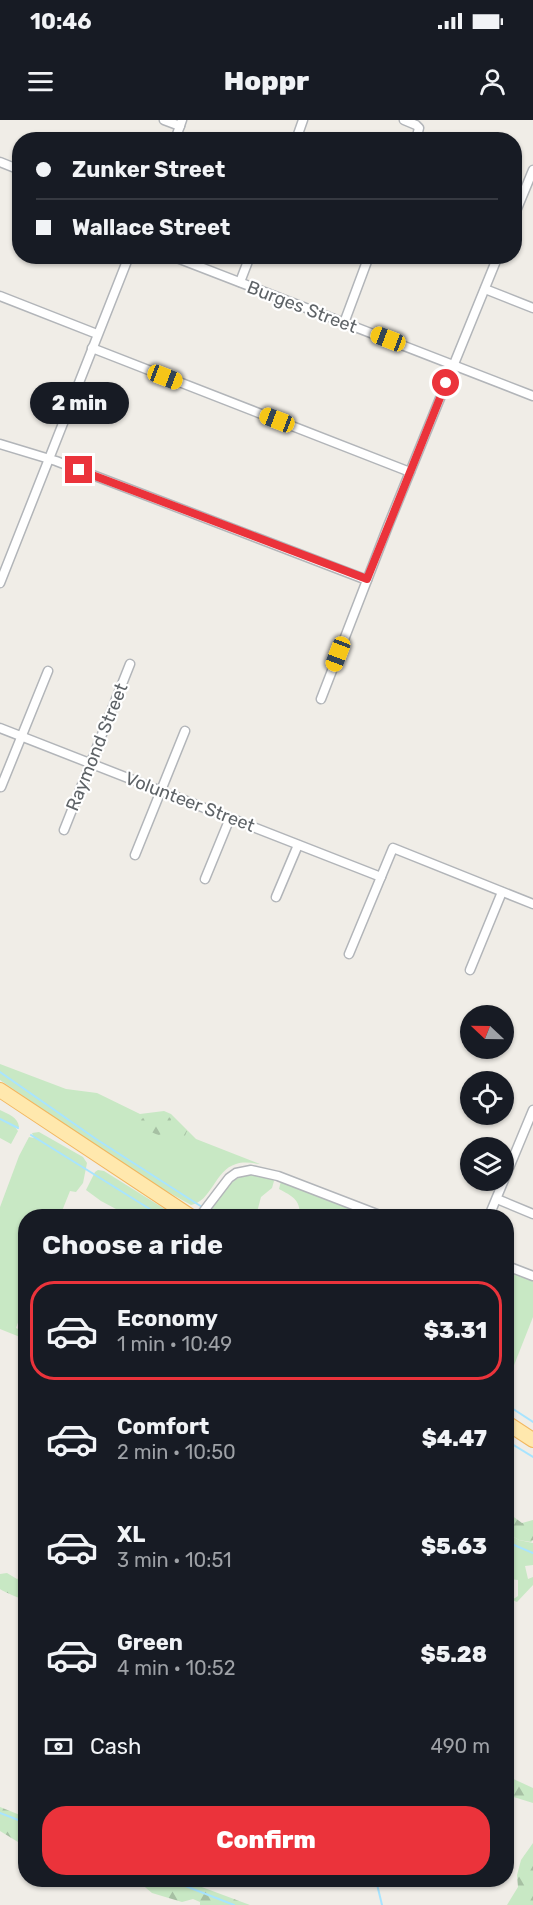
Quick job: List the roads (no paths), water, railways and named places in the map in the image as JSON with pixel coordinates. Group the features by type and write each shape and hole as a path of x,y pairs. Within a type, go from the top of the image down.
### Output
{"main road":[{"path":"0,1090 179,1209"},
{"path":"0,1101 90,1151"},
{"path":"514,1428 533,1440"}],"street":[{"path":"164,120 181,123"},
{"path":"404,120 416,125 417,132"},
{"path":"522,197 533,170"},
{"path":"0,583 126,264"},
{"name":"Burges Street","path":"193,264 533,396"},
{"path":"240,282 247,264"},
{"path":"344,322 366,264"},
{"path":"321,699 367,579 495,264"},
{"path":"485,290 533,308"},
{"path":"0,296 97,334"},
{"path":"92,348 410,472"},
{"path":"0,444 49,460 367,579"},
{"name":"Raymond Street","path":"64,830 130,664"},
{"path":"0,787 48,671"},
{"name":"Volunteer Street","path":"0,728 381,878"},
{"path":"135,855 185,731"},
{"path":"205,879 230,818"},
{"path":"276,897 298,845"},
{"path":"349,954 393,848 533,904"},
{"path":"471,970 502,892"},
{"path":"492,1209 532,1112"},
{"path":"205,1209 228,1178 236,1173 251,1170 278,1176 364,1209"},
{"path":"497,1199 533,1214"},
{"path":"514,1269 533,1276"}],"waterway":[{"path":"0,1072 96,1139 202,1207"},
{"path":"0,1119 18,1128"},
{"path":"31,1135 150,1209"},
{"path":"514,1410 533,1422"},
{"path":"514,1445 533,1457"},
{"path":"514,1545 533,1553"},
{"path":"0,1813 18,1820"},
{"path":"188,1887 234,1905"},
{"path":"378,1887 382,1905"}]}
